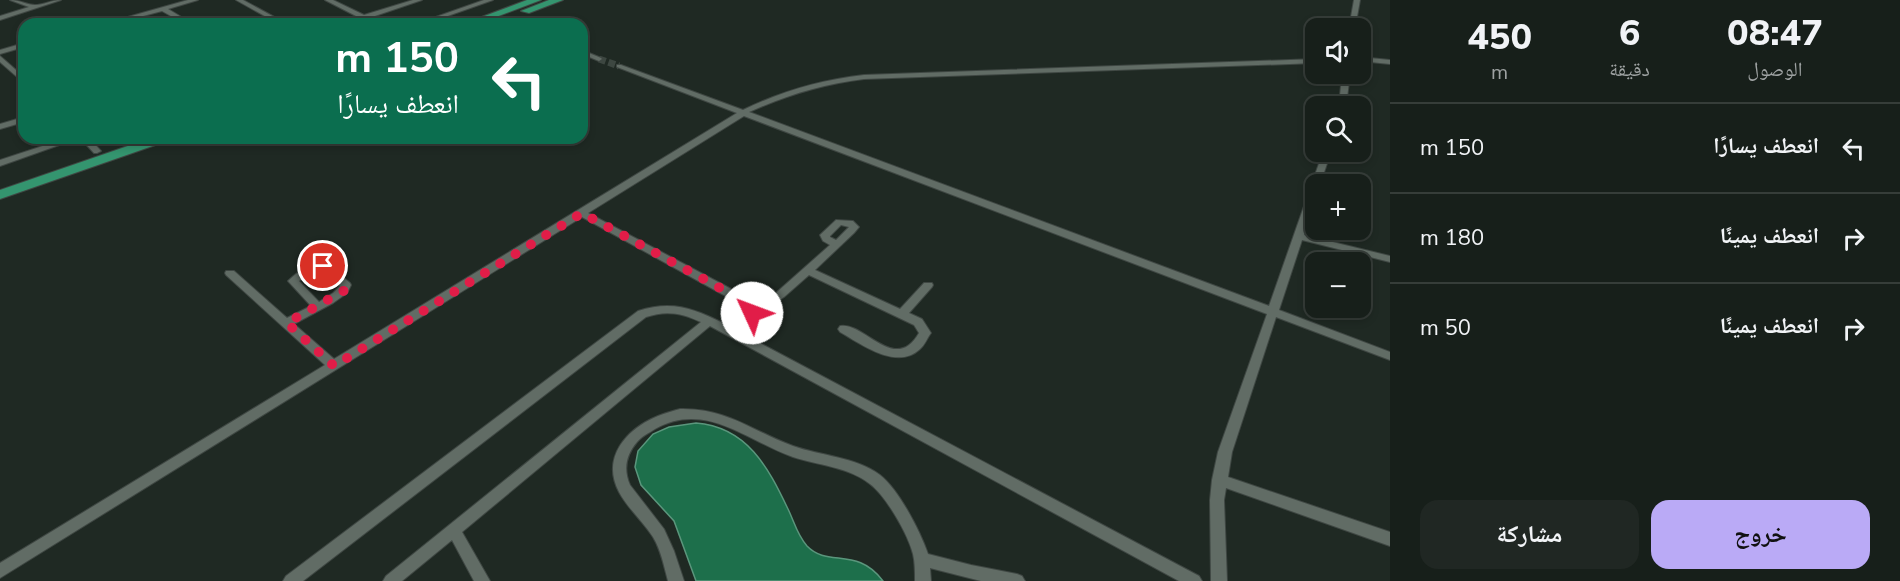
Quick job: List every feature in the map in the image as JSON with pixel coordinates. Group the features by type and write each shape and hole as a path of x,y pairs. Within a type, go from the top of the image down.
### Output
{"main road":[{"path":"502,18 536,0"},
{"path":"507,18 558,0"},
{"path":"0,185 116,144"},
{"path":"0,195 146,144"}],"street":[{"path":"13,0 36,7"},
{"path":"0,18 58,0"},
{"path":"129,18 195,0"},
{"path":"238,0 272,18"},
{"path":"331,2 345,0"},
{"path":"331,2 363,18 419,0"},
{"path":"436,18 490,0"},
{"path":"1354,18 1357,0"},
{"path":"163,9 179,18"},
{"path":"2,49 18,46"},
{"path":"588,54 599,58"},
{"path":"0,58 18,75"},
{"path":"1371,59 1390,62"},
{"path":"0,571 744,112 807,85 848,78 972,72 1305,61"},
{"path":"620,66 1390,356"},
{"path":"0,127 18,121"},
{"path":"0,163 57,144"},
{"path":"90,144 96,151"},
{"path":"1219,581 1216,522 1219,480 1232,428 1324,162"},
{"path":"582,213 746,302 751,307 748,342"},
{"path":"1298,236 1390,259"},
{"path":"721,328 751,316 770,304 836,244"},
{"path":"287,323 318,307 340,294 345,287 343,281 323,266 310,269 293,281 294,285 318,307"},
{"path":"807,270 918,322 925,330 923,339 909,353 891,353 844,329"},
{"path":"230,273 334,366"},
{"path":"902,314 928,285"},
{"path":"291,581 642,314 654,309 675,308 748,342 1194,581"},
{"path":"391,581 708,322"},
{"path":"676,581 659,534 625,490 619,470 624,451 636,435 662,420 686,414 707,414 726,419 785,449 861,472 875,479 885,489 916,542 922,559 923,581"},
{"path":"1219,480 1390,539"},
{"path":"453,529 482,581"},
{"path":"922,559 1017,581"}],"shaded area":[{"path":"696,423 714,426 729,432 754,452 772,478 798,533 807,546 824,556 853,560 863,564 873,570 883,581 696,581 674,521 641,485 635,467 638,451 653,434 669,427"}],"tunnel":[{"path":"599,59 619,66"}],"route":[{"path":"323,266 343,281 345,290 287,323 334,366 582,213 746,302 751,307 752,313"}]}
